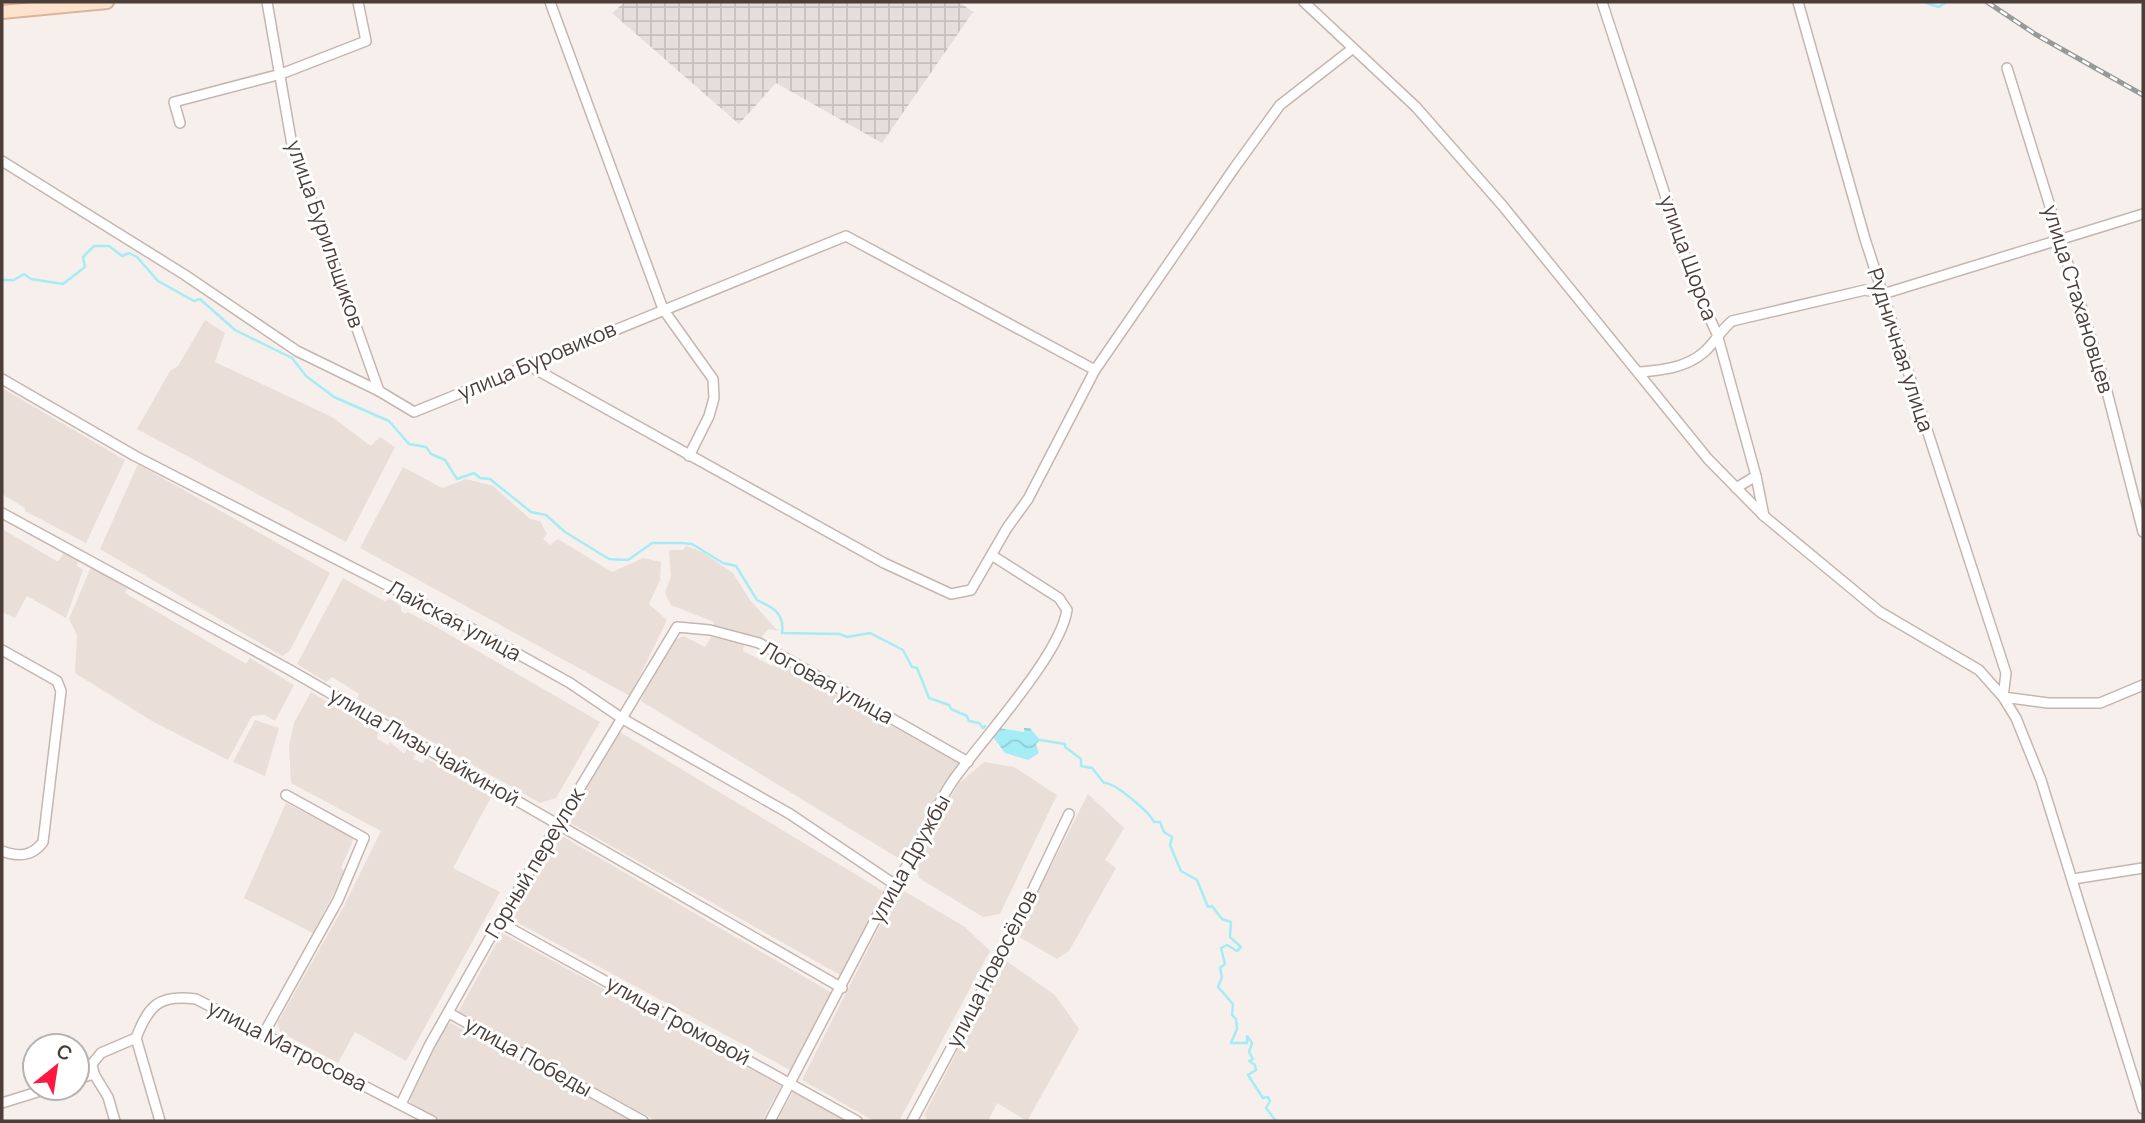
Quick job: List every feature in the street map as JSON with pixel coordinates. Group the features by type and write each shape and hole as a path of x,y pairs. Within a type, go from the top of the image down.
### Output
{"street":[{"path":"2,12 107,2"},
{"name":"улица Бурильщиков","path":"267,2 292,145 379,391"},
{"path":"180,123 174,102 281,74 366,41 358,2"},
{"path":"550,2 663,309 713,379 714,398 709,416 689,456"},
{"path":"1304,2 1425,117 1640,372 1708,459 1763,516 1880,612 1979,670 2003,697 2016,718 2041,780 2143,1109"},
{"name":"улица Щорса","path":"1602,2 1695,285 1717,334 1756,475 1763,516"},
{"name":"Рудничная улица","path":"1798,2 1864,239 1978,595 2006,673 2003,697"},
{"path":"526,364 884,562 951,594 971,590 1007,528 1028,499 1095,370 1280,105 1352,49"},
{"name":"улица Стахановцев","path":"2007,68 2104,380 2143,532"},
{"name":"улица Буровиков","path":"2,161 185,275 297,351 379,391 414,412 526,364 846,236 1095,370"},
{"path":"1640,372 1673,369 1703,353 1717,334 1732,321 1864,290 1883,294 2143,214"},
{"name":"Лайская улица","path":"2,379 135,456 484,635 570,683 623,719 790,814 894,884"},
{"path":"1736,488 1756,475"},
{"name":"улица Лизы Чайкиной","path":"2,513 290,670 842,988"},
{"name":"улица Дружбы","path":"770,1121 842,988 894,884 905,870 952,783 1046,656 1065,623 1067,610 1059,598 993,556"},
{"name":"Горный переулок","path":"401,1104 499,922 623,719 649,668 677,627"},
{"name":"Логовая улица","path":"677,627 710,630 760,643 968,762"},
{"path":"2,650 57,681 61,691 43,842 27,855 14,856 2,851"},
{"path":"2003,697 2048,703 2100,703 2143,685"},
{"path":"263,1035 338,900 364,838 286,795"},
{"name":"улица Новосёлов","path":"912,1121 1005,948 1069,814"},
{"path":"2073,879 2143,868"},
{"name":"улица Громовой","path":"499,922 857,1121"},
{"name":"улица Матросова","path":"136,1038 151,1008 167,998 196,999 432,1121"},
{"name":"улица Победы","path":"449,1013 643,1121"},
{"path":"115,1121 108,1097 94,1074 93,1060 101,1053 136,1038 160,1121"},
{"path":"2,1103 21,1097"}],"shaded area":[{"path":"625,2 959,2 973,12 882,143 776,83 739,124 612,13"},
{"path":"205,320 225,333 215,362 332,417 371,446 380,437 395,447 346,542 137,429 170,371 178,366"},
{"path":"2,388 125,460 86,543 25,511 25,508 2,494"},
{"path":"138,464 330,573 289,652 282,656 100,549"},
{"path":"403,467 442,488 466,479 493,486 530,519 540,521 547,534 543,539 550,545 558,539 612,572 643,558 661,562 660,580 649,604 667,620 630,696 360,548"},
{"path":"2,529 58,562 64,552 78,560 77,566 83,570 66,618 27,596 15,618 2,612"},
{"path":"686,546 704,553 733,573 750,600 778,631 768,629 761,638 714,627 714,622 671,605 665,593 671,576 669,550 683,550"},
{"path":"91,567 127,588 125,593 246,664 250,658 294,685 275,721 265,715 252,716 228,760 152,721 75,673 77,635 69,619"},
{"path":"343,578 386,602 389,598 401,606 401,611 406,614 408,612 438,628 600,722 556,798 540,803 357,699 359,694 332,677 326,682 297,664"},
{"path":"683,636 705,647 711,637 744,645 743,651 772,666 776,661 958,763 930,808 903,861 641,701 650,679 673,641"},
{"path":"311,692 378,732 377,739 388,745 390,742 404,754 407,749 416,753 413,759 423,763 426,758 491,797 453,868 500,892 406,1061 355,1032 338,1063 280,1032 278,1022 343,908 381,831 291,783 289,746 294,723"},
{"path":"255,720 279,728 265,776 233,762"},
{"path":"620,732 883,891 842,976 565,820"},
{"path":"984,762 1014,767 1057,795 1000,914 983,917 919,878 915,864 958,784"},
{"path":"1088,794 1124,828 1105,860 1116,868 1069,951 1057,959 1016,935"},
{"path":"286,803 354,838 341,868 345,871 313,933 244,898"},
{"path":"560,835 832,993 792,1071 511,919"},
{"path":"899,888 965,927 990,951 899,1121 874,1121 802,1080"},
{"path":"502,933 781,1086 762,1121 656,1121 458,1012"},
{"path":"1005,960 1055,995 1079,1029 1027,1121 997,1103 988,1121 928,1121 924,1115"},
{"path":"451,1023 631,1121 442,1121 411,1104 409,1096 446,1025"},
{"path":"793,1092 846,1121 777,1121"}],"water":[{"path":"999,728 1024,732 1024,728 1030,728 1040,740 1036,744 1039,753 1028,760 1005,753 993,737"}],"waterway":[{"path":"1923,2 1939,7 1946,2"},
{"path":"2,280 14,280 24,274 31,279 63,284 85,267 83,257 94,246 109,246 122,256 129,253 137,257 158,281 194,301 200,299 235,330 292,358 306,376 334,397 389,421 409,444 426,447 431,454 445,460 457,479 474,473 480,478 490,479 531,512 546,515 565,532 609,559 628,560 652,543 692,544 723,563 736,566 757,600 772,608 779,616 782,633 840,634 847,637 870,633 903,650 912,667 917,668 929,698 949,705 951,709 967,716 969,721 979,723 983,728 985,726"},
{"path":"1040,740 1065,744 1065,747 1081,759 1081,766 1092,768 1104,783 1116,787 1154,822 1160,822 1164,832 1172,837 1170,845 1181,871 1197,880 1208,907 1212,906 1222,919 1231,922 1230,937 1241,947 1237,951 1227,945 1221,948 1225,964 1220,968 1222,977 1218,987 1233,1004 1232,1015 1236,1019 1237,1029 1231,1043 1247,1043 1247,1036 1252,1043 1249,1052 1253,1059 1249,1061 1255,1065 1256,1070 1248,1075 1263,1098 1268,1097 1270,1101 1266,1108 1276,1121"}],"railway":[{"path":"1987,2 2035,34 2143,95"}]}
